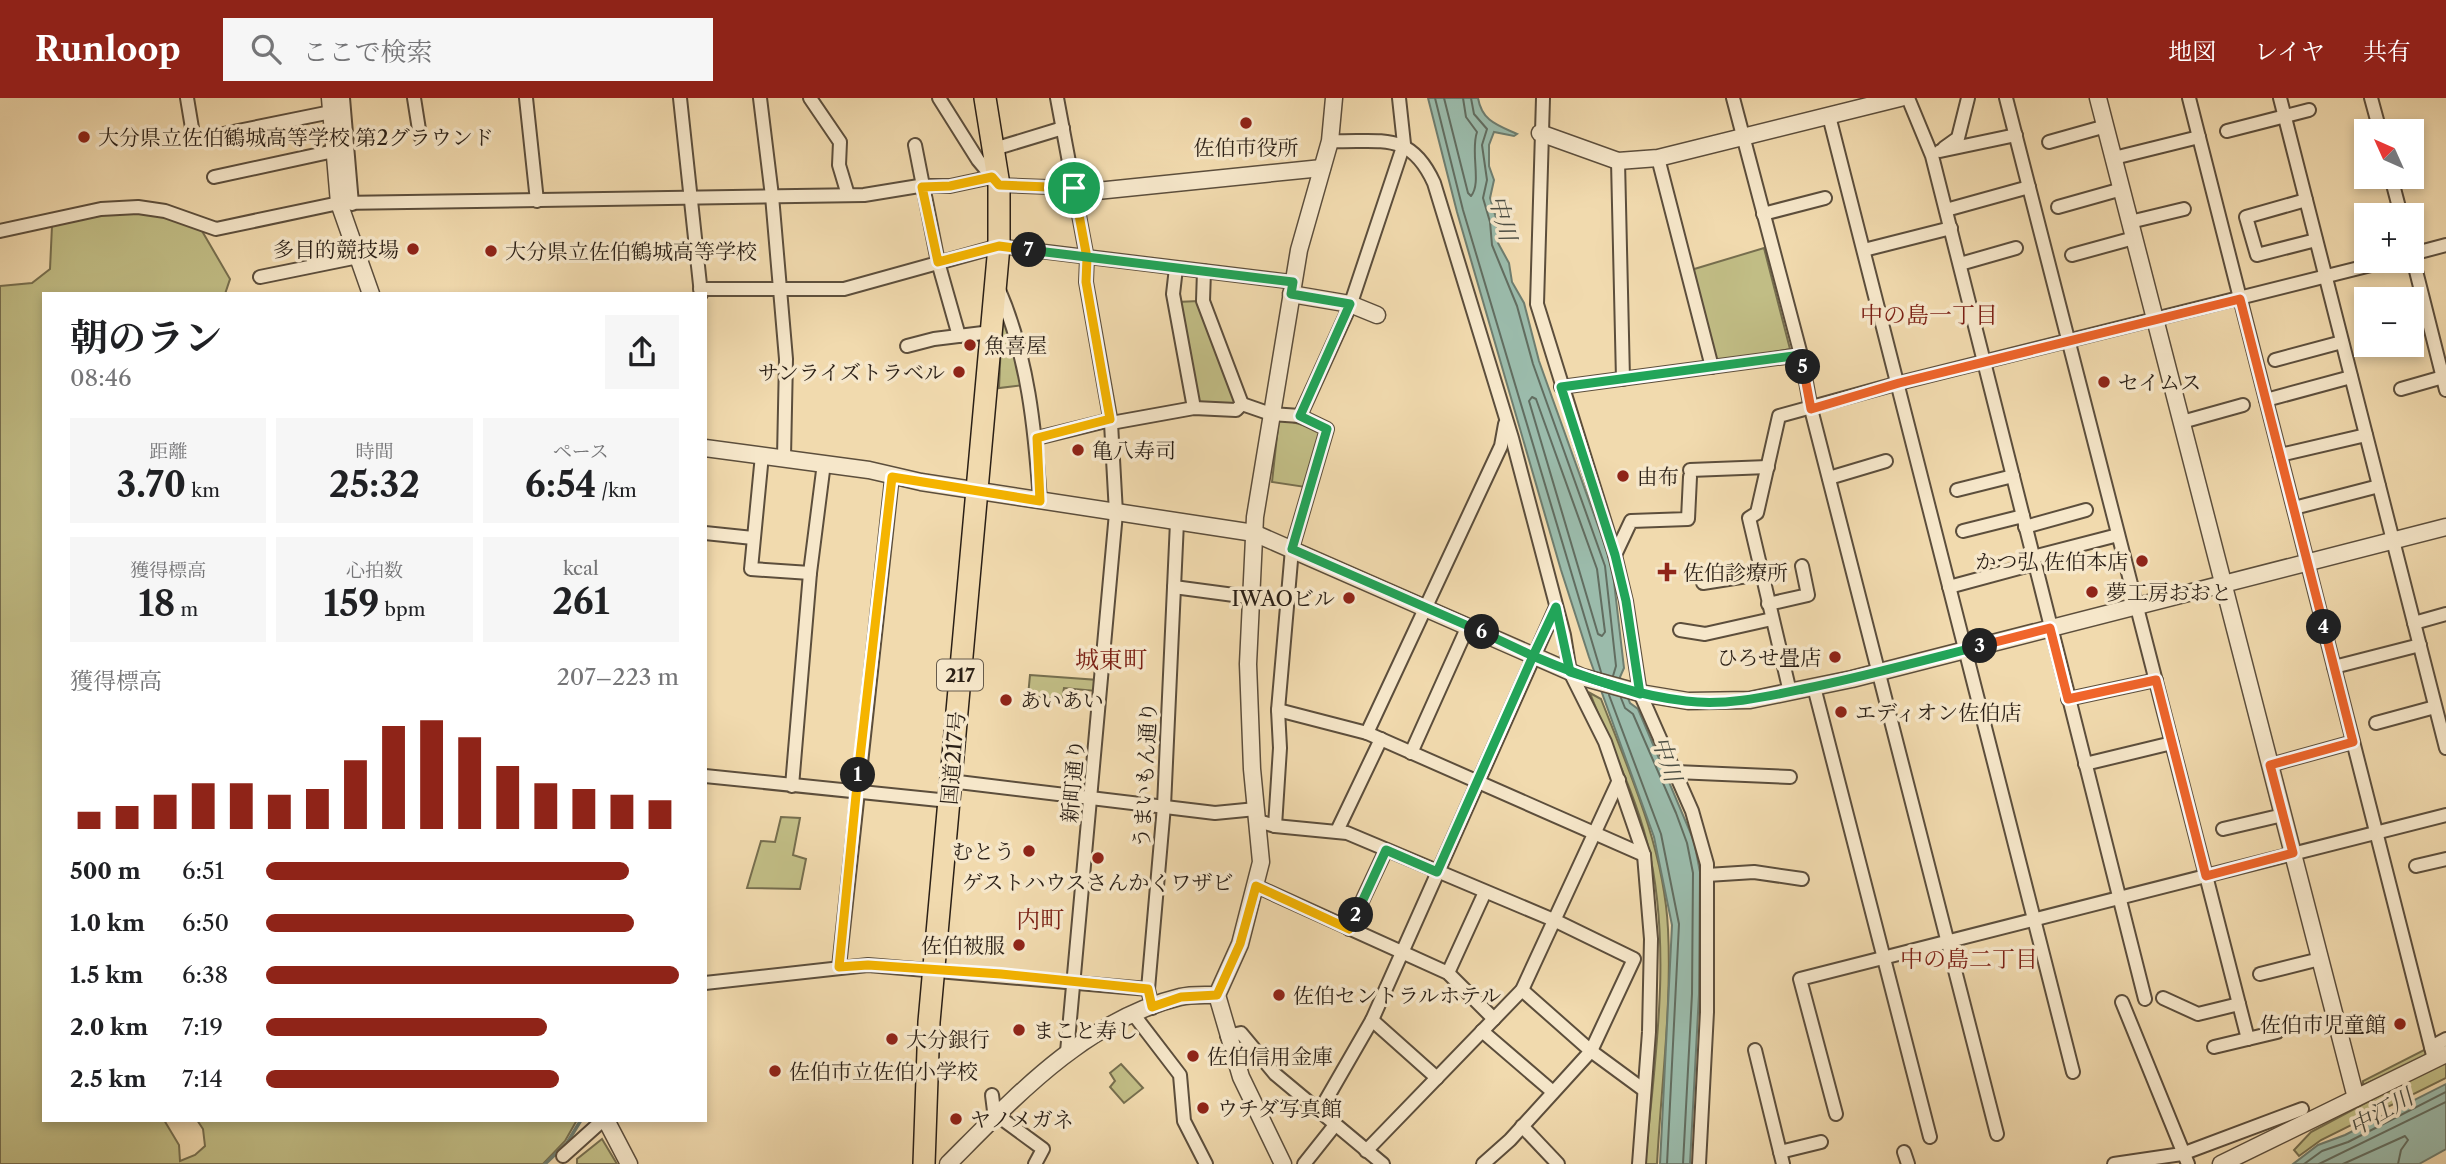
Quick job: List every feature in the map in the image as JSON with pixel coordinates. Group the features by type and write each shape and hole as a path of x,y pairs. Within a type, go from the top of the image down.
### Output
{"highway":[{"name":"217","path":"985,98 994,149 996,181"},
{"name":"国道217号","path":"923,1164 924,1098 934,969 999,246 996,181"}],"street":[{"path":"187,98 194,140 331,105 334,151 345,204 358,257 370,292"},
{"path":"343,98 345,204"},
{"path":"414,98 420,136"},
{"path":"527,98 537,201"},
{"path":"680,98 701,291 844,289 999,246 1204,271 1292,288 1350,304 1377,315"},
{"path":"760,98 772,196 786,359 783,457"},
{"path":"810,98 840,142 839,165 848,195"},
{"path":"939,98 978,160 996,181"},
{"name":"新町通り","path":"1057,98 1087,258 1086,282 1110,421 1116,513 1068,1052"},
{"path":"1283,1164 1241,1077 1227,1037 1217,995 1240,944 1256,886 1262,847 1257,815 1248,677 1249,597 1254,533 1292,288 1329,141 1335,98"},
{"path":"1300,416 1350,304 1405,144 1399,98"},
{"path":"1543,98 1536,304 1615,555 1626,601 1636,692 1676,772 1692,811 1707,875 1707,1012 1699,1164"},
{"path":"1732,98 1801,355 1811,409 1997,1134"},
{"path":"1540,133 1618,161 1658,158 1900,98"},
{"path":"1908,98 1936,153 1946,210 2145,999"},
{"path":"1936,153 1958,138 1968,98"},
{"path":"2006,98 2248,1039"},
{"path":"2098,98 2356,1098"},
{"path":"2189,98 2376,832 2437,1053"},
{"path":"2280,98 2414,623 2440,710 2446,748"},
{"path":"2371,98 2377,119"},
{"path":"2227,131 2309,110"},
{"path":"1829,116 2073,1072"},
{"path":"2049,142 2106,126"},
{"path":"994,149 1063,128"},
{"path":"1936,153 2016,135"},
{"path":"2114,158 2199,137"},
{"path":"1329,141 1405,144 1424,160 1434,183 1506,420 1576,674 1605,742 1644,855 1651,939 1649,1032 1639,1164"},
{"path":"915,145 938,262 959,336"},
{"path":"214,177 334,151"},
{"path":"1658,158 1712,367"},
{"path":"1618,161 1623,379"},
{"path":"0,231 101,209 138,207 165,211 216,229 345,204 848,195 996,181 1074,188 1087,192 1322,168"},
{"path":"1946,210 2029,187"},
{"path":"2058,207 2122,189"},
{"path":"1763,214 1825,198"},
{"path":"2306,200 2246,217 2257,254 2316,240"},
{"path":"2072,255 2184,209"},
{"path":"1864,250 1951,228"},
{"path":"2424,252 2446,246"},
{"path":"1960,264 2016,248"},
{"path":"260,277 358,257"},
{"path":"1176,268 1172,295 1194,408"},
{"path":"1790,692 1760,574 1749,518 1757,513 1779,416 1899,383 2354,270"},
{"path":"1204,271 1203,301 1242,404"},
{"path":"2401,389 2444,383 2416,273"},
{"path":"996,282 1011,318 1037,438 1040,501"},
{"path":"907,346 991,332"},
{"path":"2275,360 2342,342"},
{"path":"1561,387 1801,355"},
{"path":"2266,400 2351,377"},
{"path":"1037,438 1110,421 1194,408 1236,410 1242,404"},
{"path":"1242,404 1271,414 1300,416 1327,429 1292,549 1278,710 1280,748 1275,826"},
{"path":"2182,422 2243,405"},
{"path":"1367,733 1501,446 1506,420"},
{"path":"2280,455 2366,435"},
{"path":"707,448 824,463 892,477 1254,533 1576,674 1636,692 1688,701 1750,700 1814,687 2446,527"},
{"path":"762,455 751,569 810,573"},
{"path":"1829,478 1886,461"},
{"path":"792,786 810,573 824,463"},
{"path":"1615,555 1631,521 1688,519 1690,474 1768,467"},
{"path":"1957,490 2012,476"},
{"path":"839,967 892,477"},
{"path":"2294,508 2379,486"},
{"path":"1963,531 2086,510"},
{"name":"うまいもん通り","path":"1152,1007 1148,989 1164,806 1177,522"},
{"path":"707,533 753,538"},
{"path":"1949,587 2118,535"},
{"path":"1768,604 1808,595 1802,566"},
{"path":"1703,583 1760,574"},
{"path":"1174,587 1249,597"},
{"path":"1318,1112 1372,1020 1556,607"},
{"path":"2414,623 2446,614"},
{"path":"1680,630 1705,634 1772,619"},
{"path":"1411,753 1468,626"},
{"path":"2334,667 2420,645"},
{"path":"2068,699 2156,680"},
{"path":"1814,687 1930,1138"},
{"path":"1278,710 1367,733 1644,855"},
{"path":"2376,723 2440,710"},
{"path":"1337,831 1381,739"},
{"path":"2270,765 2353,742"},
{"path":"2085,764 2172,743"},
{"path":"1676,772 1790,777"},
{"path":"707,776 856,793 950,791 1091,797 1216,813 1257,815 1275,826 1337,831 1556,921 1634,959 1591,1051 1483,1164"},
{"path":"1366,1151 1522,990 1619,780"},
{"path":"2223,829 2283,815"},
{"path":"1836,1114 1800,979 2446,815"},
{"path":"1349,929 1386,850"},
{"path":"2416,866 2446,859"},
{"path":"1707,875 1754,872 1802,879"},
{"path":"1256,886 1448,973 1494,1019"},
{"path":"1448,973 1485,892"},
{"path":"2260,974 2320,959"},
{"path":"707,983 868,965 1148,989"},
{"path":"1522,990 1591,1051 1644,1090"},
{"path":"948,1164 1068,1052 1152,1007 1181,997 1217,995"},
{"path":"2163,998 2198,1014 2239,1004"},
{"path":"2122,1002 2187,1158"},
{"path":"1134,1015 1180,1074 1184,1121 1206,1164"},
{"path":"1372,1020 1437,1078"},
{"path":"1482,1031 1553,1093"},
{"path":"2214,1047 2277,1032"},
{"path":"1227,1037 1241,1033 1275,1074 1383,1164"},
{"path":"2221,1164 2273,1146 2437,1053 2446,1039"},
{"path":"1755,1051 1781,1158 1821,1142"},
{"path":"992,1095 997,1117 1043,1149 1035,1164"},
{"path":"2114,1164 2187,1158 2302,1109"},
{"path":"563,1156 602,1122"},
{"path":"605,1122 629,1164"},
{"path":"1304,1164 1335,1125"},
{"path":"1522,1126 1558,1164"}],"shaded area":[{"path":"142,211 181,220 202,231 230,279 226,292 42,292 42,1122 165,1122 179,1145 180,1161 195,1155 205,1146 203,1129 198,1122 576,1122 565,1141 543,1164 0,1164 0,286 32,283 50,269 52,226 78,216"},
{"path":"1764,248 1790,349 1714,363 1691,270"},
{"path":"1199,301 1239,402 1235,407 1196,405 1177,302"},
{"path":"1002,319 1008,319 1024,385 999,388"},
{"path":"1279,418 1323,431 1305,487 1272,482"},
{"path":"1030,675 1098,680 1096,691 1064,688 1062,699 1028,696"},
{"path":"1590,693 1601,699 1634,783 1653,841 1665,899 1669,988 1657,1164 1645,1164 1660,1002 1659,921 1655,881 1635,804"},
{"path":"781,817 800,818 793,855 806,859 800,889 747,888 761,841 775,842"},
{"path":"2428,1048 2429,1057 2363,1085 2363,1081"},
{"path":"2446,1060 2446,1078 2321,1140 2299,1156 2294,1150 2311,1132"},
{"path":"1121,1064 1143,1088 1124,1103 1110,1087 1115,1081 1110,1073"},
{"path":"602,1139 617,1164 577,1164 577,1159"}],"water":[{"path":"1428,98 1478,98 1487,117 1517,134 1514,136 1494,132 1489,145 1489,166 1494,180 1490,198 1497,221 1498,243 1509,263 1512,282 1524,303 1539,361 1612,565 1624,668 1620,677 1630,703 1638,709 1694,841 1700,872 1699,994 1690,1164 1660,1164 1672,925 1654,837 1589,657 1561,570 1457,212"},
{"path":"2446,1084 2446,1149 2419,1164 2293,1164 2318,1145 2345,1135"}],"waterway":[{"path":"545,1164 567,1143 580,1122"}],"place":[{"name":"佐伯市役所","path":"1246,123"},
{"name":"大分県立佐伯鶴城高等学校 第2グラウンド","path":"84,137"},
{"name":"多目的競技場","path":"413,249"},
{"name":"大分県立佐伯鶴城高等学校","path":"491,251"},
{"name":"魚喜屋","path":"970,345"},
{"name":"サンライズトラベル","path":"959,372"},
{"name":"セイムス","path":"2104,382"},
{"name":"亀八寿司","path":"1078,450"},
{"name":"由布","path":"1623,476"},
{"name":"かつ弘 佐伯本店","path":"2142,561"},
{"name":"佐伯診療所","path":"1667,572"},
{"name":"夢工房おおと","path":"2092,592"},
{"name":"IWAOビル","path":"1349,598"},
{"name":"ひろせ畳店","path":"1835,657"},
{"name":"あいあい","path":"1006,700"},
{"name":"エディオン佐伯店","path":"1841,712"},
{"name":"むとう","path":"1029,851"},
{"name":"ゲストハウスさんかくワザビ","path":"1098,858"},
{"name":"佐伯被服","path":"1019,945"},
{"name":"佐伯セントラルホテル","path":"1279,995"},
{"name":"佐伯市児童館","path":"2400,1024"},
{"name":"まこと寿し","path":"1019,1030"},
{"name":"大分銀行","path":"892,1039"},
{"name":"佐伯信用金庫","path":"1193,1056"},
{"name":"佐伯市立佐伯小学校","path":"775,1071"},
{"name":"ウチダ写真館","path":"1203,1108"},
{"name":"ヤノメガネ","path":"956,1119"}],"district":[{"name":"中の島一丁目","path":"1929,315"},
{"name":"城東町","path":"1111,659"},
{"name":"内町","path":"1040,919"},
{"name":"中の島二丁目","path":"1969,959"}],"route":[{"path":"1074,188 999,185 992,177 950,186 922,187 938,262 999,246 1087,258 1293,282 1291,294 1350,304 1300,416 1327,429 1303,503 1292,549 1533,656 1556,607 1570,672 1640,694 1626,601 1615,555 1561,387 1801,355 1811,409 1899,383 2240,299 2353,742 2270,765 2293,853 2206,876 2156,680 2068,699 2050,628 1852,679 1750,700 1688,701 1640,694 1582,677 1570,672 1533,656 1437,872 1386,850 1349,929 1256,886 1240,944 1217,995 1181,997 1152,1007 1148,989 1001,974 868,965 839,967 892,477 1040,501 1037,438 1110,419 1086,282 1087,258 1074,188"}],"water label":[{"name":"中川","path":"1503,218"},
{"name":"中川","path":"1667,759"},
{"name":"中江川","path":"2381,1112"}]}
